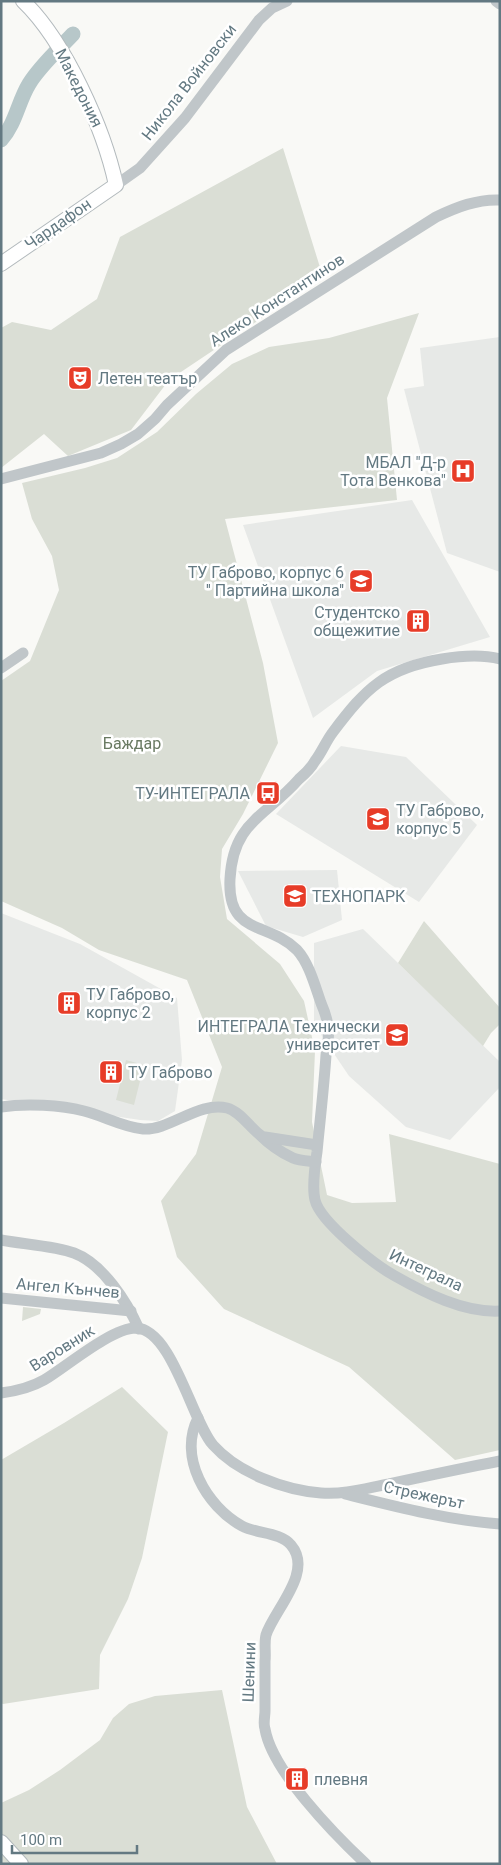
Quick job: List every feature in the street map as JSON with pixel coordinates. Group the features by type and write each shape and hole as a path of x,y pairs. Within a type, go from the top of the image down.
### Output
{"main road":[{"name":"Македония","path":"23,1 51,35 69,66 103,138 111,160 116,185"},
{"name":"Чардафон","path":"1,264 116,185"},
{"path":"1,1842 21,1864"},
{"path":"1,1848 14,1864"}],"street":[{"name":"Никола Войновски","path":"116,185 140,168 185,118 259,20 272,8 287,1"},
{"path":"496,1 500,4"},
{"name":"Алеко Константинов","path":"1,479 101,453 121,444 138,434 166,404 226,350 436,217 464,204 490,199 500,200"},
{"path":"1,668 23,653"},
{"name":"Интеграла","path":"500,658 460,657 416,664 399,670 372,686 332,734 315,762 283,797 253,821 242,834 236,844 230,881 230,896 235,909 242,919 279,938 297,950 308,970 329,1027 317,1145 314,1199 317,1206 341,1234 372,1262 414,1286 451,1302 478,1309 500,1311"},
{"path":"1,1107 64,1107 85,1111 131,1127 144,1129 155,1127 204,1109 220,1107 234,1112 260,1136 294,1159 316,1162"},
{"path":"260,1136 317,1145"},
{"path":"1,1240 68,1251 80,1256 110,1282 121,1294 139,1329 152,1335 166,1352 213,1445 243,1468 258,1476 294,1488 322,1493 341,1493 500,1461"},
{"name":"Ангел Кънчев","path":"1,1298 131,1311"},
{"name":"Варовник","path":"1,1393 31,1387 98,1344 124,1331 139,1329"},
{"name":"Шенини","path":"198,1418 191,1434 192,1448 197,1475 204,1489 218,1506 238,1523 256,1532 278,1537 290,1544 296,1559 297,1571 293,1584 266,1636 264,1729 275,1758 302,1796 366,1864"},
{"name":"Стрежерът","path":"341,1493 420,1513 473,1522 500,1524"}],"shaded area":[{"name":"МБАЛ \"Д-р Тота Венкова\"","path":"500,337 500,572 447,553 404,389 424,386 420,348"},
{"name":"ТУ Габрово, корпус 6 '' Партийна школа''","path":"412,500 490,637 377,671 313,718 243,525"},
{"name":"ТУ Габрово, корпус 5","path":"341,746 406,757 477,825 419,902 276,814"},
{"name":"ТЕХНОПАРК","path":"337,870 342,920 303,937 266,926 238,871"},
{"path":"1,913 80,944 177,998 182,1060 175,1111 158,1121 140,1120 1,1099"},
{"name":"ИНТЕГРАЛА Технически университет","path":"363,929 500,1062 500,1087 450,1140 406,1127 349,1076 314,1024 314,943"}],"green space":[{"path":"283,148 323,277 169,380 131,430 68,456 44,434 1,468 1,328 12,322 51,330 97,299 120,237"},
{"name":"Баждар","path":"419,313 387,398 397,500 225,519 263,663 278,743 243,814 222,849 220,877 227,919 280,964 304,1001 315,1051 312,1122 327,1195 352,1203 396,1202 389,1134 500,1164 500,1450 455,1460 349,1367 224,1309 177,1257 161,1201 196,1154 222,1067 187,980 99,950 62,928 1,901 1,681 30,661 59,590 52,556 32,519 22,483 85,468 117,458 157,432 196,394 232,364 269,347 329,338"},
{"path":"424,921 500,1008 500,1024 491,1033 483,1046 398,963"},
{"path":"126,1060 144,1065 134,1105 116,1100"},
{"path":"23,1307 41,1309 40,1314 22,1321"},
{"path":"122,1387 168,1432 142,1558 128,1599 100,1655 99,1689 3,1704 1,1703 1,1460"},
{"path":"222,1690 247,1807 277,1864 1,1864 1,1803 29,1790 100,1740 113,1718 129,1704 155,1696"}],"waterway":[{"path":"1,140 14,120 25,91 33,77 73,34"}],"place":[{"name":"Летен театър","path":"80,378"},
{"name":"МБАЛ \"Д-р Тота Венкова\"","path":"463,471"},
{"name":"ТУ Габрово, корпус 6 '' Партийна школа''","path":"361,581"},
{"name":"Студентско общежитие","path":"418,621"},
{"name":"ТУ-ИНТЕГРАЛА","path":"268,793"},
{"name":"ТУ Габрово, корпус 5","path":"378,819"},
{"name":"ТЕХНОПАРК","path":"295,896"},
{"name":"ТУ Габрово, корпус 2","path":"69,1003"},
{"name":"ИНТЕГРАЛА Технически университет","path":"397,1035"},
{"name":"ТУ Габрово","path":"111,1072"},
{"name":"плевня","path":"297,1779"}]}
